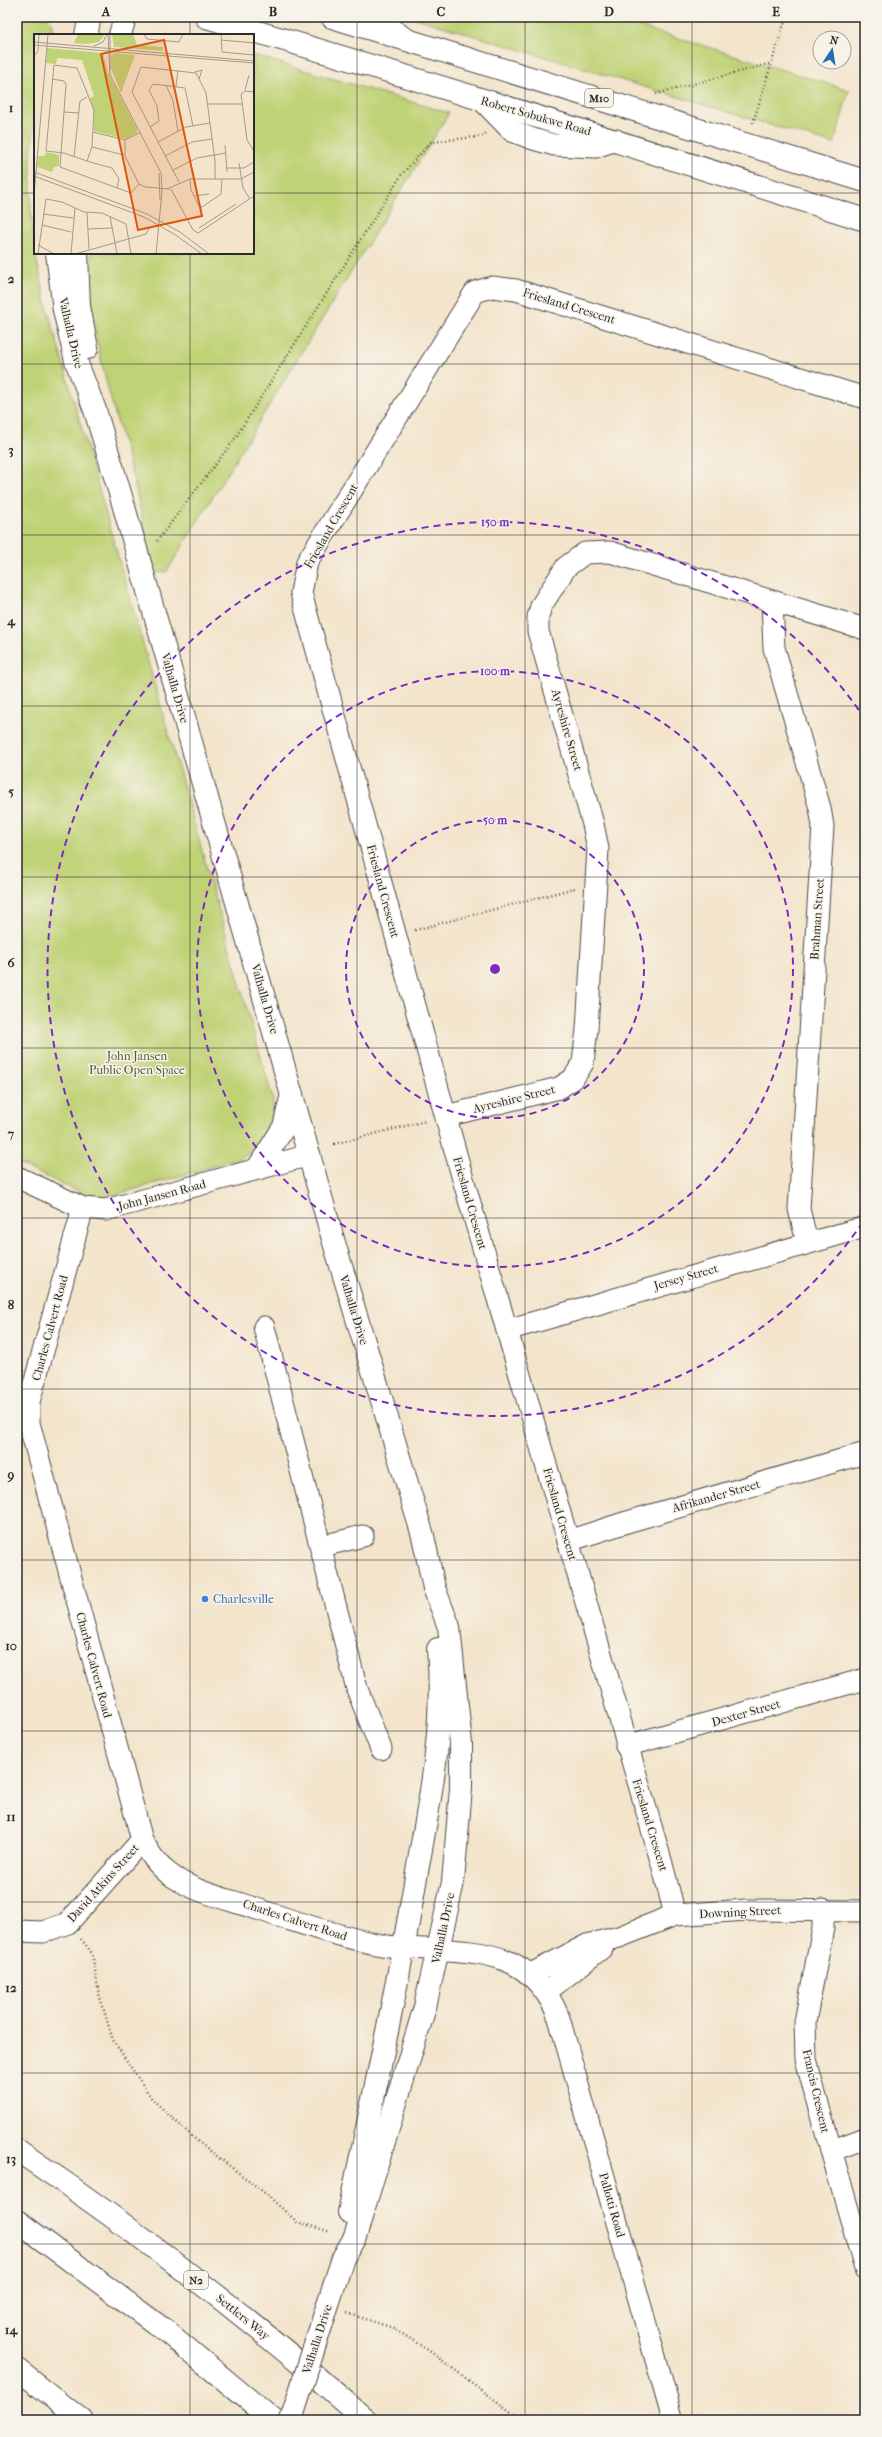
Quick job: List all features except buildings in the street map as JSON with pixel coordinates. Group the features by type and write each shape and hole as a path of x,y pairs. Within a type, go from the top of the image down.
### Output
{"main road":[{"path":"86,34 90,17"},
{"path":"120,34 125,17"},
{"name":"Robert Sobukwe Road","path":"206,17 334,54 483,101 616,140 865,220"},
{"name":"M10","path":"332,17 865,181"},
{"name":"Valhalla Drive","path":"57,254 66,317 76,361 95,410 293,1094 335,1246 423,1536 434,1588 440,1668 439,1738 434,1785 404,1947 344,2235 343,2258 335,2306 291,2420"},
{"name":"Valhalla Drive","path":"77,254 79,306 88,353 95,410"},
{"path":"258,1168 271,1150 284,1127 293,1094"},
{"name":"Valhalla Drive","path":"343,2258 354,2237 364,2208 425,2008 440,1949 454,1872 461,1788 461,1744 449,1627 434,1588"},
{"name":"Settlers Way","path":"17,2150 116,2219 202,2285 366,2420"},
{"path":"17,2221 167,2332 272,2420"}],"street":[{"path":"377,17 403,38"},
{"name":"Friesland Crescent","path":"675,1915 662,1864 626,1746 446,1116 301,593 302,578 307,562 475,292 492,287 516,290 865,398"},
{"name":"Ayreshire Street","path":"446,1116 559,1088 573,1079 583,1063 587,1029 598,849 593,824 538,631 538,617 541,606 566,567 584,553 610,552 865,629"},
{"name":"Brahman Street","path":"772,601 774,648 820,808 823,826 799,1209 807,1242"},
{"name":"John Jansen Road","path":"17,1177 83,1208 106,1210 310,1155"},
{"name":"Charles Calvert Road","path":"83,1208 23,1400 31,1435 142,1840 161,1868 188,1885 344,1937 378,1945 440,1949"},
{"name":"Jersey Street","path":"507,1330 807,1242 865,1227"},
{"path":"264,1327 322,1546 357,1689 381,1749"},
{"name":"Afrikander Street","path":"568,1541 634,1519 865,1453"},
{"path":"322,1546 362,1536"},
{"name":"Dexter Street","path":"626,1746 865,1679"},
{"name":"David Atkins Street","path":"17,1930 43,1932 68,1923 142,1840"},
{"name":"Francis Crescent","path":"823,1909 823,1928 805,2022 804,2037 813,2087 865,2270"},
{"name":"Downing Street","path":"529,1975 587,1945 619,1937 675,1915 746,1910 865,1910"},
{"name":"Downing Street","path":"546,1992 565,1976 619,1937"},
{"path":"440,1949 468,1950 507,1961 529,1975 546,1992"},
{"name":"Pallotti Road","path":"546,1992 561,2026 673,2420"},
{"path":"831,2151 865,2138"},
{"path":"17,2370 82,2420"}],"path":[{"path":"753,123 786,17"},
{"path":"656,94 772,63"},
{"path":"158,541 234,440 402,174 431,142 482,136 489,131"},
{"path":"396,935 595,883"},
{"path":"334,1144 446,1116"},
{"path":"68,1923 92,1953 99,1994 113,2040 152,2099 196,2140 266,2194 297,2222 331,2232"},
{"path":"335,2306 393,2328 428,2350 522,2420"}],"green space":[{"name":"John Jansen Public Open Space","path":"17,17 48,17 52,23 52,34 34,34 34,128 31,156 31,210 34,254 47,307 273,1100 273,1109 266,1134 250,1153 242,1158 115,1195 99,1197 84,1194 17,1163"},
{"path":"412,17 608,17 849,90 834,144"},
{"path":"254,55 449,113 167,571 154,573 136,490 101,360 92,307 90,280 91,254 254,254"}],"place":[{"name":"Charlesville","path":"205,1599"}]}
